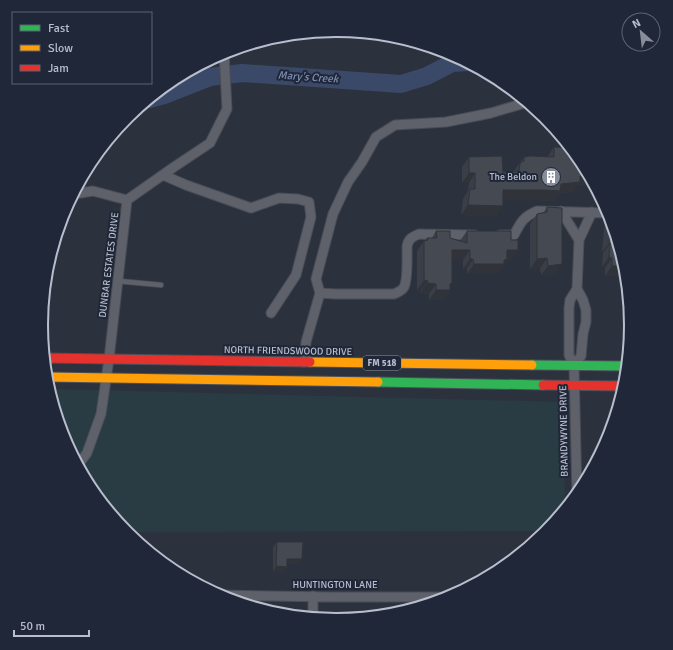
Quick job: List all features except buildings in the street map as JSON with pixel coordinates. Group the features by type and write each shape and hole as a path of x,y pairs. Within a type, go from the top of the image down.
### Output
{"main road":[{"name":"NORTH FRIENDSWOOD DRIVE","path":"50,358 622,366"},
{"name":"FM 518","path":"53,377 618,386"}],"street":[{"name":"DUNBAR ESTATES DRIVE","path":"82,460 87,453 101,414 128,200 210,143 227,109 225,59"},
{"path":"304,362 306,342 320,293 316,279 333,214 348,182 362,162 376,136 395,126 446,122 491,113 521,104"},
{"path":"163,175 186,185 251,208 279,198 298,199 309,202 311,217 296,275 271,313"},
{"path":"80,194 93,191 128,200"},
{"path":"320,293 394,294 400,292 404,288 406,282 408,242 419,234 514,235 528,214 537,211 602,213"},
{"path":"561,211 579,240"},
{"path":"574,366 569,355 569,308 570,300 577,289 579,240 592,212"},
{"path":"574,366 581,356 583,334 586,322 586,310 577,289"},
{"name":"BRANDYWYNE DRIVE","path":"574,366 576,485"},
{"name":"HUNTINGTON LANE","path":"235,594 430,598"},
{"path":"313,596 313,612"}],"lane":[{"path":"118,281 161,285"}],"shaded area":[{"path":"56,389 563,402 565,500 538,531 136,532 108,500 87,469 70,435"}],"waterway":[{"name":"Mary's Creek","path":"164,95 210,77 242,73 401,84 427,76 455,63"}],"traffic: fast":[{"path":"532,365 622,366"},
{"path":"378,382 543,385"}],"traffic: slow":[{"path":"310,362 532,365"},
{"path":"53,377 378,382"}],"traffic: jam":[{"path":"50,358 310,362"},
{"path":"543,385 618,386"}],"place":[{"name":"The Beldon","path":"551,177"}]}
